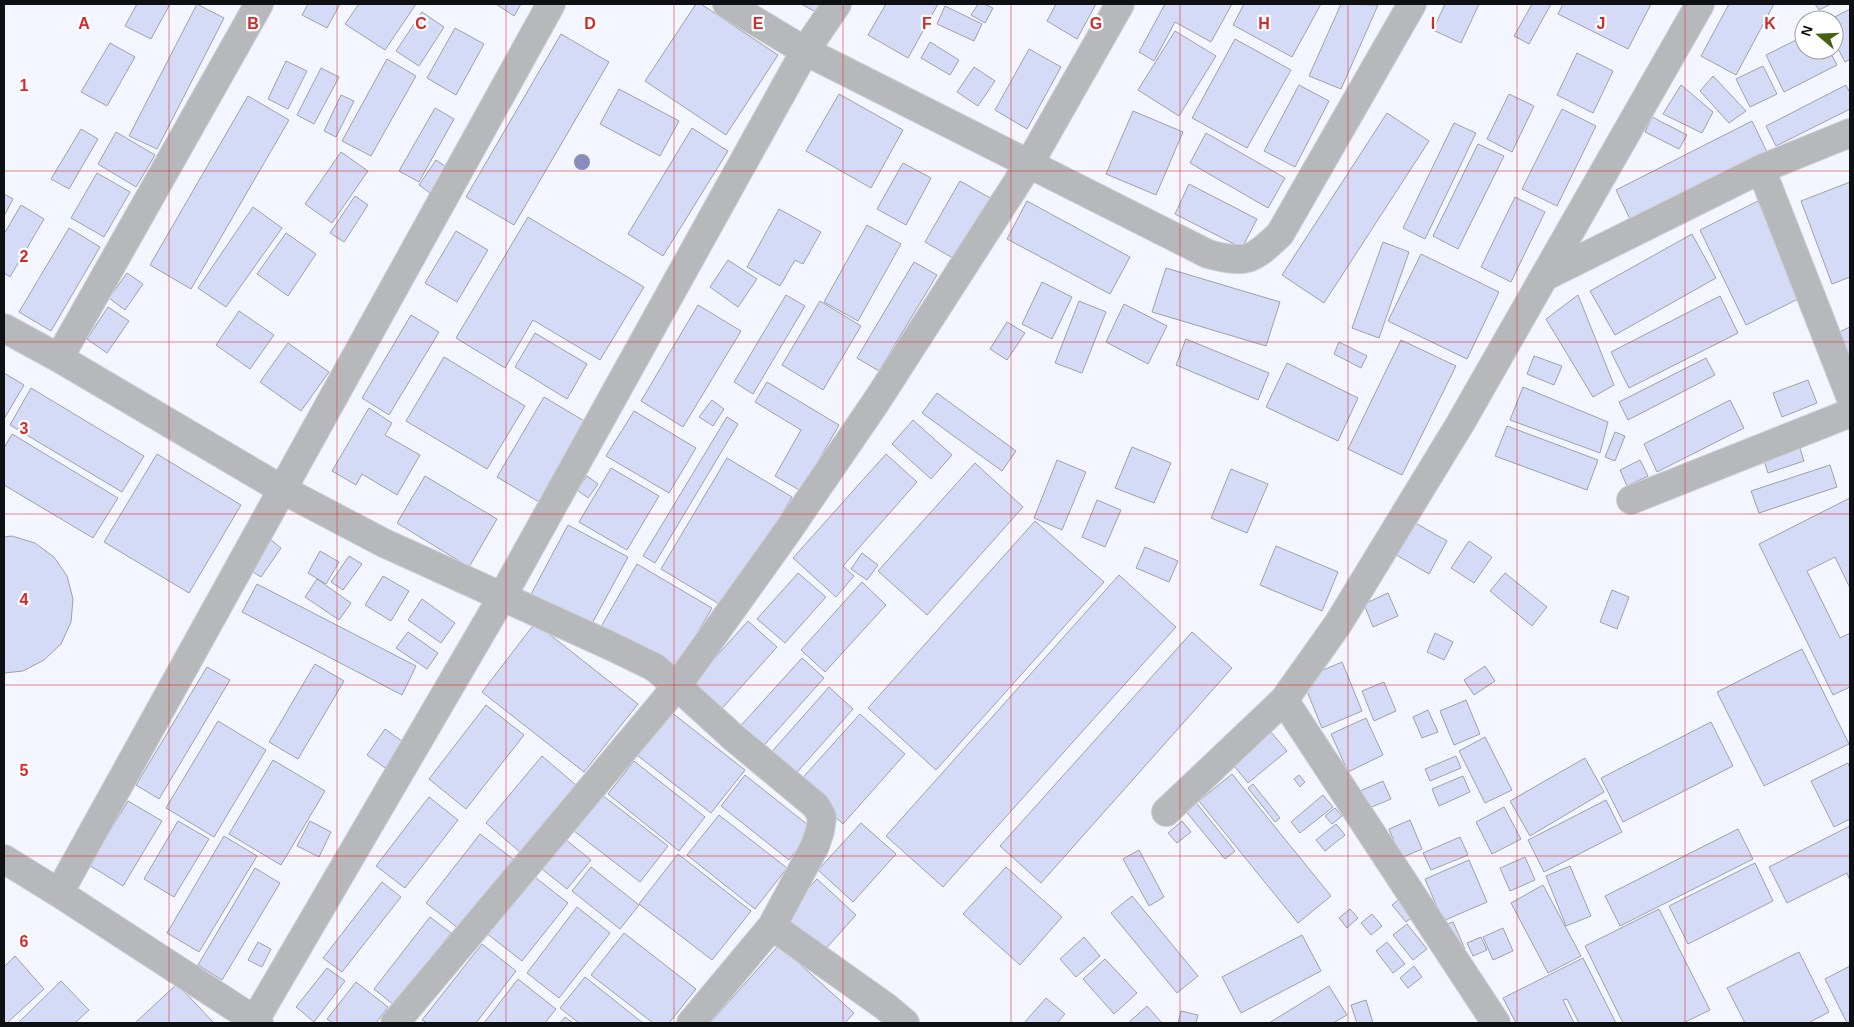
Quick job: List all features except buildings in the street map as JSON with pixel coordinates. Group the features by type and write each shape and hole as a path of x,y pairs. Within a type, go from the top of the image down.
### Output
{"street":[{"path":"59,358 259,4"},
{"path":"60,893 551,4"},
{"path":"727,4 805,51 1208,254 1233,261 1253,257 1280,234 1412,4"},
{"path":"4,859 60,893 257,1022 502,596 805,51 837,4"},
{"path":"395,1023 677,686 785,535 866,418 1029,164 1120,4"},
{"path":"1166,812 1284,700 1338,624 1404,519 1460,424 1700,4"},
{"path":"1544,277 1761,169 1850,133"},
{"path":"1761,169 1850,396"},
{"path":"4,328 59,358 283,490 384,543 654,667 733,737 816,806 822,817 815,846 772,926 691,1023"},
{"path":"1631,500 1850,413"},
{"path":"1284,700 1496,1023"},
{"path":"772,926 886,1006 905,1023"}]}
